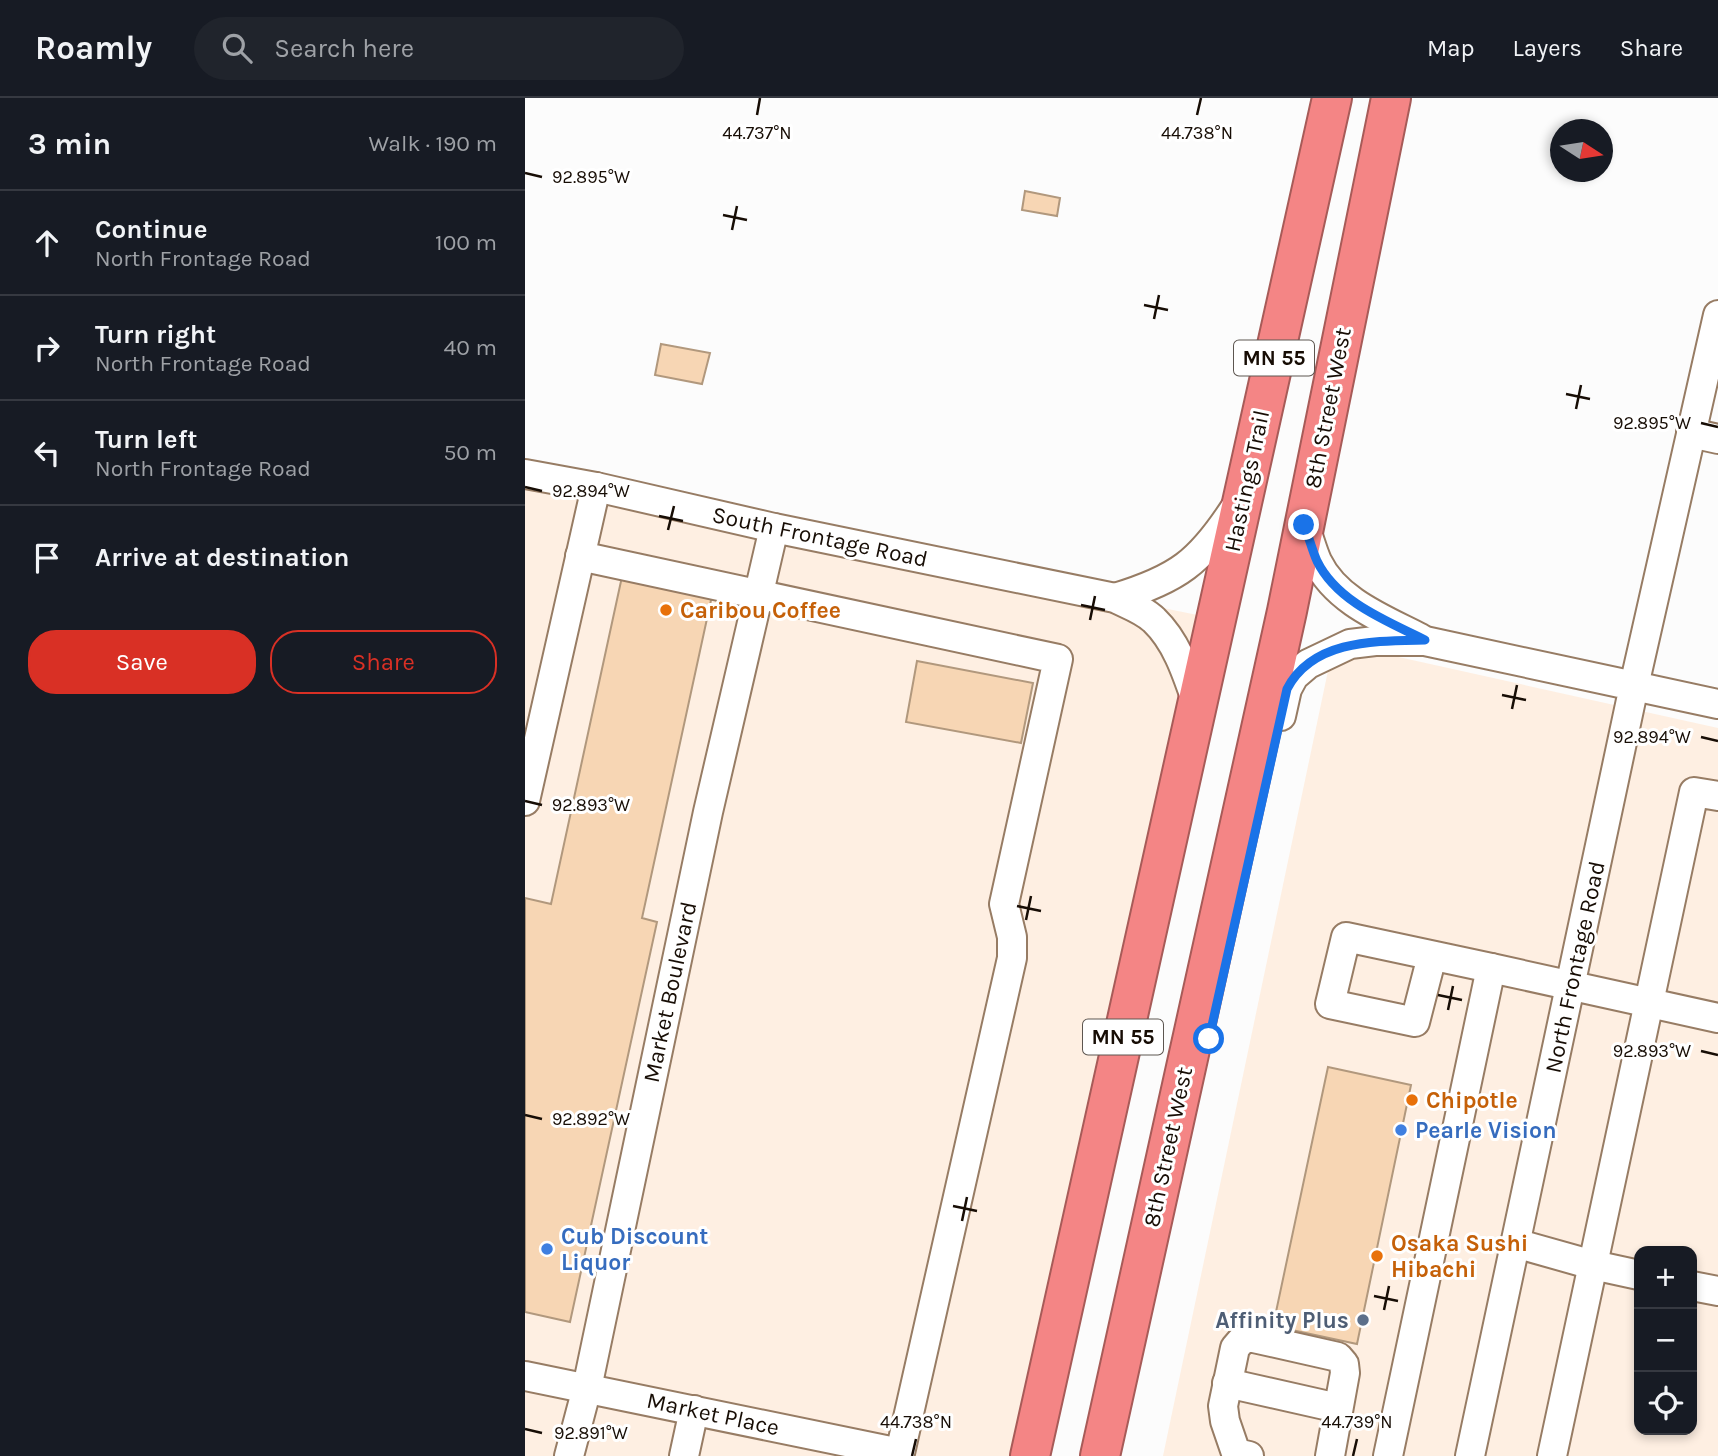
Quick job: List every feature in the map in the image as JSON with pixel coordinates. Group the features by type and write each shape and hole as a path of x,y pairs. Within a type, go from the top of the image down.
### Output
{"highway":[{"name":"Hastings Trail","path":"1198,705 1332,98"},
{"name":"8th Street West","path":"1100,1456 1304,525 1391,98"},
{"name":"MN 55","path":"1030,1456 1198,705"}],"street":[{"name":"North Frontage Road","path":"1470,1456 1634,686 1705,436 1718,315"},
{"name":"South Frontage Road","path":"525,474 1115,598 1153,618 1168,637 1182,662 1198,705"},
{"path":"525,802 596,487"},
{"name":"South Frontage Road","path":"1115,598 1147,589 1193,561 1213,542 1245,491"},
{"path":"1304,525 1318,562 1338,587 1361,607 1425,640 1718,704"},
{"name":"Market Boulevard","path":"569,1456 587,1388 708,812 774,528"},
{"path":"580,556 1058,659 1004,904 1012,937 1012,958 884,1452"},
{"path":"1153,1216 1209,1039 1287,689 1294,676 1308,664 1350,644 1425,640"},
{"path":"1552,1456 1694,792 1718,796"},
{"path":"1432,956 1718,1018"},
{"path":"1388,1456 1491,968"},
{"path":"1515,1243 1634,1274"},
{"path":"1697,1287 1718,1291"},
{"path":"1249,1456 1236,1453 1223,1406 1235,1348 1249,1337 1338,1357 1344,1364 1345,1373 1329,1456"},
{"name":"Market Place","path":"525,1376 884,1452"},
{"path":"1227,1383 1338,1408"},
{"path":"684,1456 694,1410"}],"shaded area":[{"path":"525,478 1217,619 1030,1456 525,1456"},
{"path":"1376,652 1718,728 1718,1456 1163,1456 1329,666"}],"building":[{"path":"1025,191 1060,198 1057,216 1022,210"},
{"path":"661,344 710,353 702,384 655,375"},
{"path":"623,572 713,591 642,918 657,922 570,1322 525,1312 525,898 551,904"},
{"path":"917,661 1033,683 1021,743 906,722"},
{"path":"1328,1067 1411,1085 1357,1344 1273,1326"}],"place":[{"name":"Caribou Coffee","path":"666,610"},
{"name":"Chipotle","path":"1412,1100"},
{"name":"Pearle Vision","path":"1401,1130"},
{"name":"Cub Discount Liquor","path":"547,1249"},
{"name":"Osaka Sushi Hibachi","path":"1377,1256"},
{"name":"Affinity Plus","path":"1363,1320"}],"route":[{"path":"1209,1039 1287,689 1294,676 1308,664 1350,644 1425,640 1380,618 1345,595 1330,580 1318,562 1304,525"}]}
